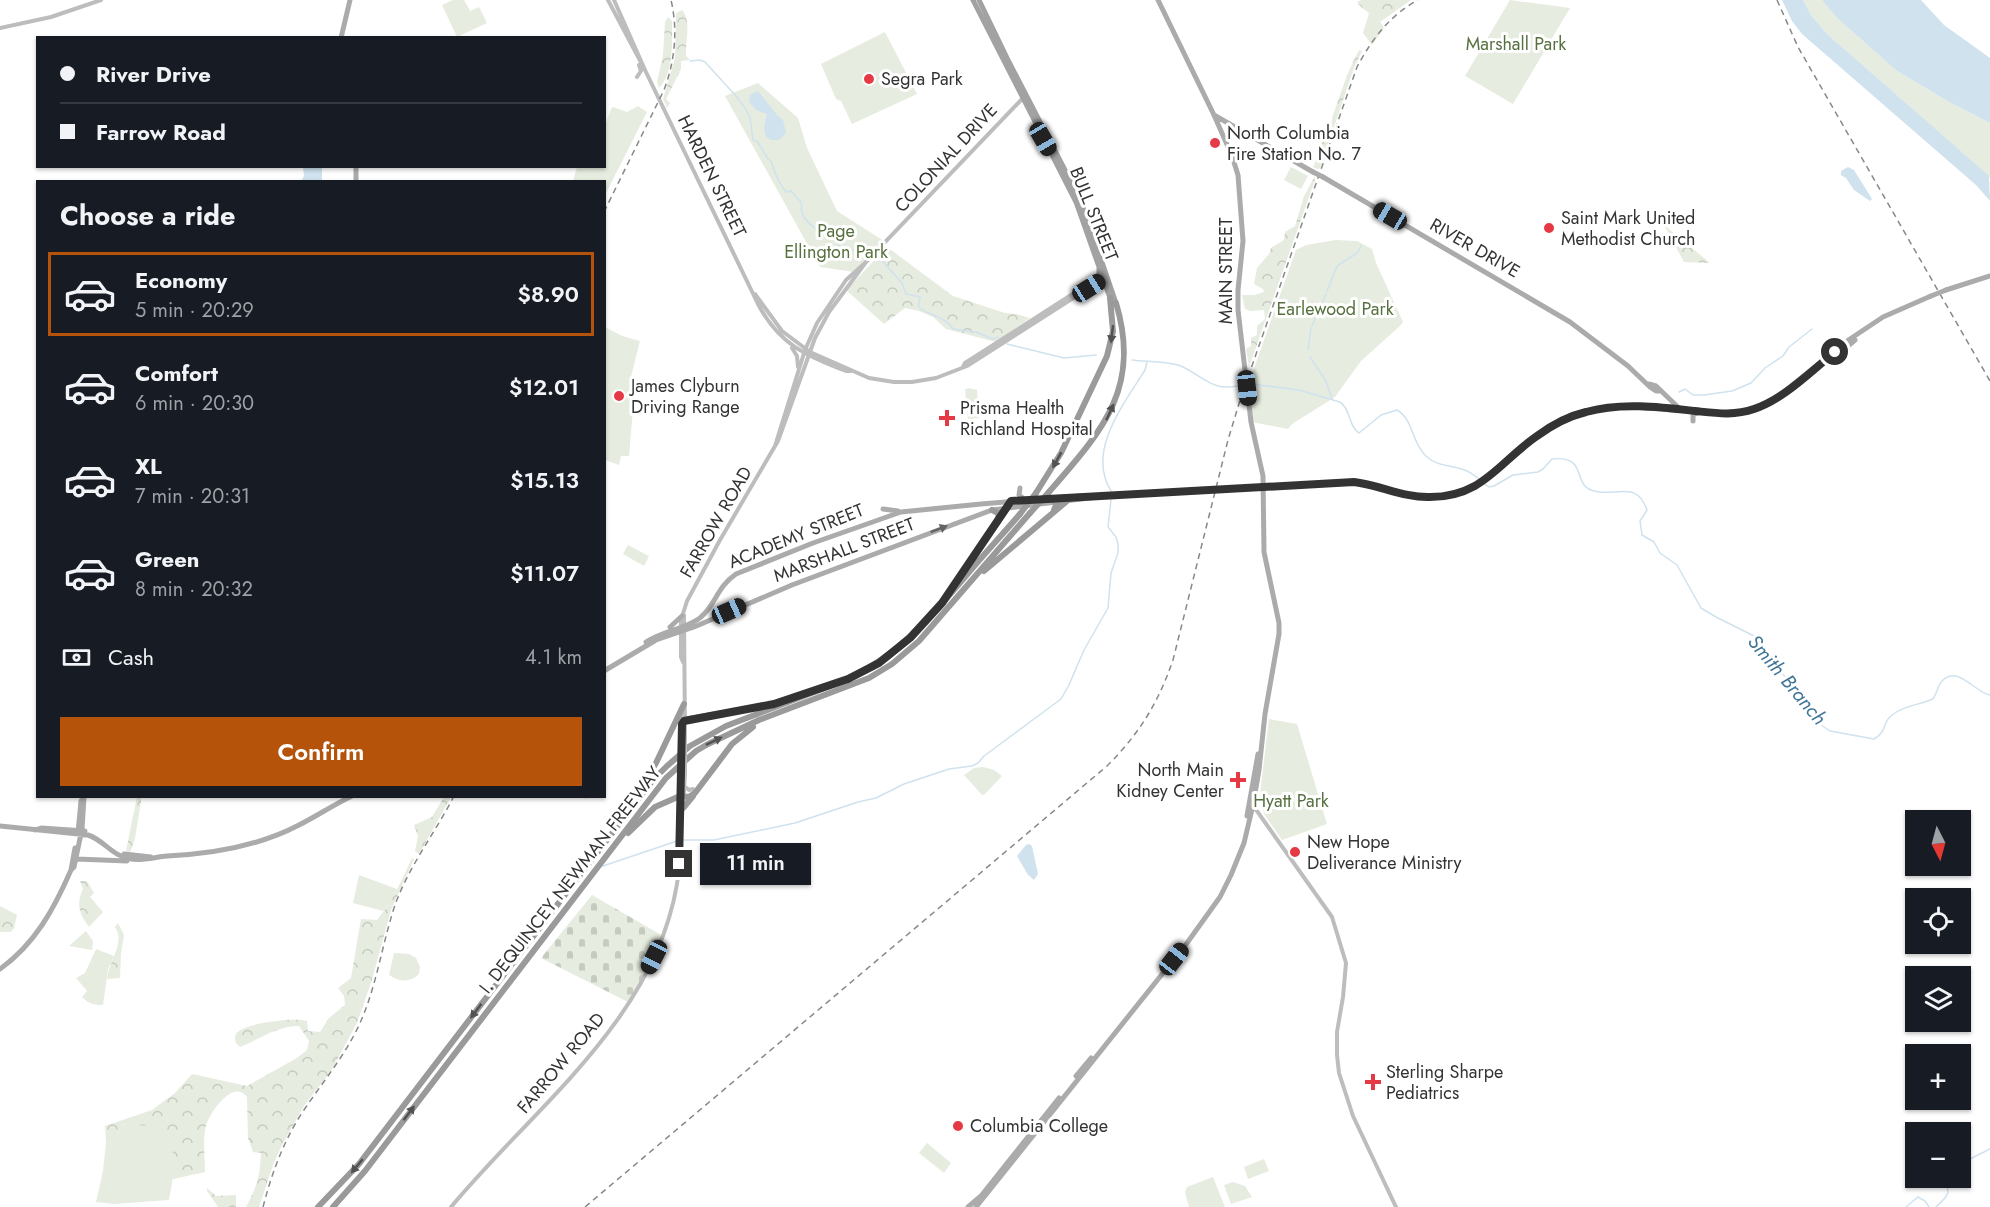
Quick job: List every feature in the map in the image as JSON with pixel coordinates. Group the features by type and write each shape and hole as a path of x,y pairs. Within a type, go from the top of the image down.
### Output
{"highway":[{"name":"BULL STREET","path":"973,0 1076,202 1104,276"},
{"name":"BULL STREET","path":"979,0 1081,201 1104,276"},
{"path":"1094,280 1099,272 1098,263"},
{"name":"I. DEQUINCEY NEWMAN FREEWAY","path":"318,1207 366,1156 653,780 690,746 726,726 866,670 891,654 910,638 1020,514 1061,453 1107,356 1113,331 1110,298 1104,276"},
{"name":"I. DEQUINCEY NEWMAN FREEWAY","path":"333,1207 371,1162 656,790 677,767 708,744 869,678 883,670 919,641 1030,513 1049,495 1103,427 1117,397 1124,345 1116,303 1104,276"},
{"path":"1043,521 1056,508 1056,502 1049,495"},
{"path":"950,606 983,572 1067,501"},
{"path":"942,603 1010,504"},
{"path":"992,510 998,513 999,521"},
{"path":"672,728 684,723 760,708 815,691"},
{"path":"600,849 649,776 684,705"},
{"path":"603,859 644,816 670,801 682,796 689,797 732,744 748,730 779,713"},
{"path":"670,801 676,802 682,809 694,791"}],"main road":[{"path":"0,28 51,18 101,0"},
{"path":"341,36 350,0"},
{"name":"HARDEN STREET","path":"608,0 650,79 769,322 788,343 807,353 878,380 903,383 936,378 975,361 1104,276"},
{"name":"HARDEN STREET","path":"614,0 645,70"},
{"name":"MAIN STREET","path":"1158,0 1214,115 1238,175 1243,241 1238,310 1249,405 1264,486 1265,556 1279,617 1279,634 1259,770 1251,804"},
{"path":"637,58 641,70 637,77 644,76 650,79"},
{"name":"COLONIAL DRIVE","path":"775,447 798,371 829,312 866,262 1022,99"},
{"name":"RIVER DRIVE","path":"1214,115 1570,322 1649,384 1653,384 1681,410"},
{"name":"HARDEN STREET","path":"962,368 965,363 1094,280 1104,276"},
{"path":"1010,504 1049,495 1097,497 1354,482 1416,497 1436,497 1461,492 1470,496 1472,488 1483,482 1536,436 1578,414 1608,408 1728,414 1755,409 1776,398 1835,352 1841,352 1857,336 1891,313 1946,290 1990,276"},
{"name":"HARDEN STREET","path":"754,293 776,325 807,353"},
{"path":"788,343 797,356 798,371"},
{"name":"COLONIAL DRIVE","path":"775,447 807,353"},
{"path":"1662,409 1666,406 1667,399"},
{"path":"1693,421 1695,414 1699,412"},
{"name":"FARROW ROAD","path":"451,1207 476,1177 550,1101 594,1051 640,984 661,944 677,886 684,736 683,614 693,588 775,447"},
{"path":"1020,488 1019,495 1025,500"},
{"path":"875,521 882,515 883,508 905,512 990,503 1078,502 1097,497"},
{"path":"990,503 994,507 992,510"},
{"name":"MARSHALL STREET","path":"682,629 694,627 792,585 1010,504"},
{"name":"ACADEMY STREET","path":"638,650 653,637 664,632 682,629 703,615 723,585 736,574 875,521 905,512"},
{"path":"664,632 683,614"},
{"path":"703,615 707,622"},
{"path":"606,671 656,640 682,629"},
{"name":"FARROW ROAD","path":"682,796 683,774"},
{"path":"684,786 694,791"},
{"path":"0,969 34,938 59,898 76,859 81,801 83,798"},
{"path":"76,859 86,861 135,860 209,853 248,844 300,825 347,798"},
{"path":"968,1207 992,1183 1200,920 1217,895 1238,854 1251,804"},
{"path":"976,1207 1220,897 1244,843 1251,804"},
{"path":"1251,804 1332,917 1346,963 1337,1032 1339,1073 1353,1116 1396,1207"},
{"path":"0,826 35,830 41,828 100,837 118,853 135,860"},
{"path":"72,868 70,865 79,833"},
{"path":"105,860 118,853 152,857"},
{"path":"72,868 86,861"}],"green space":[{"path":"453,0 464,0 470,11 479,7 487,23 457,36 442,5"},
{"path":"1361,0 1411,0 1380,22 1359,5 1357,2"},
{"name":"Marshall Park","path":"1510,0 1570,8 1513,104 1465,76"},
{"path":"1803,0 1822,0 1837,18 1897,71 1990,123 1990,178 1827,34 1811,15"},
{"path":"682,10 687,20 686,56 690,60 681,61 681,69 666,99 670,103 667,108 663,99 675,58 676,13"},
{"path":"1369,13 1377,17 1384,28 1372,45 1363,33"},
{"path":"668,17 672,21 670,65 664,82 659,88 657,82 663,55 665,22"},
{"name":"Segra Park","path":"885,32 917,94 852,124 841,101 836,99 821,64"},
{"path":"1359,50 1362,51 1320,168 1317,169 1313,167 1323,140 1330,132 1333,115"},
{"name":"Page Ellington Park","path":"758,83 798,118 807,148 837,211 884,241 854,272 820,267 725,96"},
{"path":"638,106 647,112 606,193 606,180 573,180 577,168 606,168 606,123 611,109 613,107 627,112"},
{"path":"1291,167 1308,176 1301,189 1284,180"},
{"path":"1315,176 1249,367 1246,349 1251,346 1251,338 1257,335 1257,326 1265,319 1264,310 1245,309 1242,295 1264,292 1254,284 1257,268 1269,254 1271,248 1284,240 1285,232 1295,226 1304,196"},
{"path":"1664,225 1710,263 1684,262"},
{"name":"Earlewood Park","path":"1336,240 1357,241 1372,249 1403,322 1361,361 1335,397 1292,424 1288,429 1251,422 1247,388 1296,250 1306,245"},
{"path":"887,247 953,296 1005,313 1030,318 996,342 946,329 933,317 905,308 884,324 846,290"},
{"name":"James Clyburn Driving Range","path":"606,328 622,336 640,341 630,386 634,397 629,456 621,456 619,465 606,460"},
{"path":"968,388 977,390 979,418 968,419 965,390"},
{"path":"628,545 649,556 644,566 623,554"},
{"name":"Hyatt Park","path":"1269,719 1297,724 1327,824 1282,840 1264,814 1260,794"},
{"path":"983,767 994,770 1002,776 982,795 964,775 974,768"},
{"path":"137,798 141,798 135,838 130,853 126,851"},
{"path":"443,798 450,798 419,854 415,851 418,836 414,825 432,817"},
{"path":"412,858 414,859 391,910 372,980 357,1023 331,1071 304,1106 281,1147 259,1207 246,1207 257,1181 261,1153 253,1152 248,1138 247,1097 241,1092 227,1095 206,1124 205,1172 173,1179 173,1141 163,1127 124,1124 113,1142 106,1143 105,1126 152,1110 175,1093 192,1074 247,1086 307,1050 309,1041 299,1026 276,1031 240,1047 236,1043 235,1036 241,1030 258,1024 292,1020 307,1021 308,1031 320,1032 329,1018 345,1005 344,996 338,988 351,978 361,919 377,920 392,898"},
{"path":"359,875 397,889 383,911 353,903"},
{"path":"80,881 87,881 94,893 90,897 103,912 89,927 80,909 83,889"},
{"path":"592,895 663,936 661,944 628,1002 541,958"},
{"path":"0,906 17,915 11,932 0,932"},
{"path":"118,923 124,935 120,978 107,979 118,946 119,939 115,927"},
{"path":"86,931 93,941 92,950 69,946"},
{"path":"96,949 114,956 108,969 103,1005 92,1004 82,997 87,991 76,978 85,973"},
{"path":"394,953 409,954 416,958 420,967 419,974 404,981 389,975"},
{"path":"124,1124 159,1126 169,1132 174,1150 174,1161 169,1200 114,1204 96,1202 106,1143 113,1142"},
{"path":"927,1143 951,1163 944,1173 919,1153"},
{"path":"1264,1159 1269,1171 1248,1179 1244,1167"},
{"path":"1213,1177 1225,1207 1189,1207 1185,1192 1187,1187"},
{"path":"1233,1182 1245,1186 1252,1197 1231,1204 1224,1185"},
{"path":"207,1188 216,1196 236,1195 236,1207 218,1207"}],"water":[{"path":"1782,0 1803,0 1811,15 1827,34 1989,176 1990,201 1976,185 1802,34 1792,21"},
{"path":"1822,0 1921,0 1944,25 1990,58 1990,123 1897,71 1837,18"},
{"path":"758,91 783,120 786,133 779,140 766,137 764,127 767,114 756,110 749,102 750,95"},
{"path":"1848,167 1854,170 1872,199 1870,201 1854,190 1846,178 1841,175 1841,171"},
{"path":"303,168 322,168 322,180 302,180 304,176"},
{"path":"1029,844 1032,846 1038,874 1034,880 1028,875 1017,856"}],"waterway":[{"path":"690,61 705,62 745,108 750,117 753,140 757,141 771,161 786,192 791,191 801,202 802,213 807,222 821,233 829,233 843,251 857,250"},
{"path":"1327,291 1337,266 1357,253 1361,246"},
{"path":"877,255 902,283 906,294 920,297 919,307 921,309 946,321 953,329 976,332 993,339 998,337"},
{"path":"1312,326 1326,294"},
{"path":"1308,350 1311,328"},
{"path":"1679,392 1685,389 1693,395 1704,395 1732,391 1751,383 1765,368 1783,356 1789,347 1812,329"},
{"path":"1007,344 1064,358 1096,355"},
{"path":"1310,357 1326,381 1332,399"},
{"path":"1132,360 1178,365 1217,386 1243,385"},
{"path":"1111,491 1104,476 1105,444 1118,413 1145,370 1147,362"},
{"name":"Smith Branch","path":"1251,384 1299,390 1340,402 1344,405 1355,430 1359,433 1381,415 1397,410 1407,419 1426,456 1432,461 1465,470 1480,480"},
{"name":"Smith Branch","path":"1483,483 1489,487 1494,486 1513,475 1538,472 1552,459 1563,459 1575,465 1582,482 1591,490 1624,491 1637,495 1647,510 1640,521 1642,535 1654,542 1660,553 1677,565 1701,608 1756,637 1759,650 1771,657 1771,663 1793,684 1821,725 1830,731 1874,739 1895,713 1933,699 1941,683 1948,677 1960,677 1990,695"},
{"path":"684,840 714,840 795,823 876,798 904,784 949,769 972,766 1061,699 1084,650 1108,608 1111,573 1118,553 1116,537 1108,527 1111,500"},
{"path":"603,866 677,841"},
{"path":"1971,1158 1990,1149"},
{"path":"1936,1207 1948,1194 1947,1188"},
{"path":"1906,1207 1918,1197 1929,1207"}],"railway":[{"path":"606,208 668,79 675,34 671,0"},
{"path":"585,1207 1107,766 1129,742 1147,717 1173,660 1228,440 1241,397 1357,67 1390,20 1418,0"},
{"path":"1777,0 1798,47 1990,381"},
{"path":"263,1207 275,1168 292,1130 342,1056 360,1023 371,994 395,905 415,863 453,798"}],"place":[{"name":"Segra Park","path":"869,79"},
{"name":"North Columbia Fire Station No. 7","path":"1215,143"},
{"name":"Saint Mark United Methodist Church","path":"1549,228"},
{"name":"James Clyburn Driving Range","path":"619,396"},
{"name":"Prisma Health Richland Hospital","path":"947,418"},
{"name":"North Main Kidney Center","path":"1238,780"},
{"name":"New Hope Deliverance Ministry","path":"1295,852"},
{"name":"Sterling Sharpe Pediatrics","path":"1373,1082"},
{"name":"Columbia College","path":"958,1126"}],"route":[{"path":"679,864 682,724 684,721 774,704 848,679 879,663 910,638 942,603 1011,501 1354,482 1416,497 1442,496 1461,492 1480,484 1536,436 1578,414 1619,407 1717,414 1747,411 1776,398 1835,352"}]}
